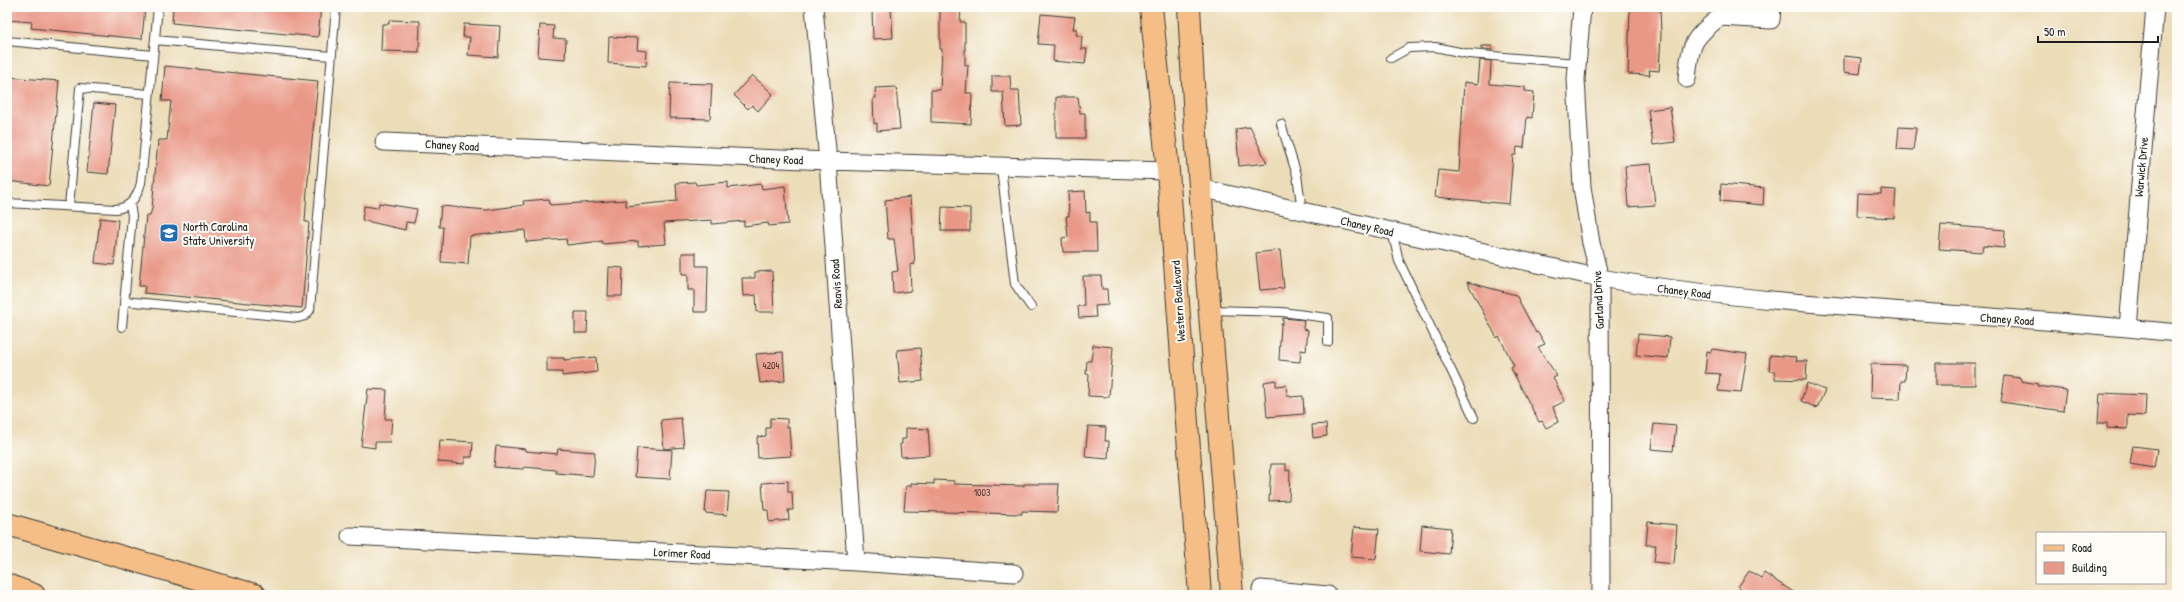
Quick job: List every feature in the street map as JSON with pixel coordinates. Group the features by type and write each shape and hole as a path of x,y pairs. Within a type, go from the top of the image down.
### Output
{"main road":[{"name":"Western Boulevard","path":"1151,7 1168,171 1200,595"},
{"path":"1189,7 1200,188 1232,595"},
{"path":"7,524 207,595"},
{"path":"34,533 254,595"},
{"path":"7,585 34,595"}],"street":[{"name":"Reavis Road","path":"814,7 828,161 856,562"},
{"name":"Garland Drive","path":"1582,7 1576,79 1582,187 1591,243 1600,278 1601,595"},
{"path":"1686,79 1689,51 1701,32 1720,17 1771,20 1772,7"},
{"name":"Warwick Drive","path":"2128,328 2155,7"},
{"name":"Chaney Road","path":"384,142 828,161 1168,171"},
{"name":"Chaney Road","path":"1200,188 1600,278 1662,288 1774,302 2128,328 2177,333"},
{"name":"Lorimer Road","path":"350,536 856,562 1014,573"},
{"path":"1261,590 1328,595"}],"lane":[{"path":"7,203 116,209 130,204 137,196 141,183 158,7"},
{"path":"124,301 298,318 305,316 310,310 336,7"},
{"path":"155,40 331,56"},
{"path":"7,41 153,55"},
{"path":"1391,58 1409,48 1435,47 1469,54 1577,63"},
{"path":"69,206 80,88 149,94"},
{"path":"1281,124 1297,175 1302,211"},
{"path":"1001,167 1015,284 1031,307"},
{"path":"122,327 132,216 130,204"},
{"path":"1392,231 1398,261 1474,418"},
{"path":"1210,310 1282,312 1328,318 1328,342"}],"building":[{"path":"7,7 145,7 142,39 31,28 32,22 7,20"},
{"path":"173,7 321,7 318,37 172,23"},
{"path":"940,7 961,9 960,22 965,22 965,65 968,65 966,93 972,93 971,124 931,122 931,90 940,90 942,49 940,49"},
{"path":"1630,7 1660,7 1661,35 1659,71 1649,70 1650,75 1628,74"},
{"path":"891,9 893,38 873,39 872,11"},
{"path":"1041,14 1075,17 1073,29 1077,29 1076,35 1082,36 1081,49 1087,49 1085,64 1053,61 1054,45 1038,44"},
{"path":"389,20 420,21 419,52 381,51 382,24 389,24"},
{"path":"464,24 500,26 498,57 468,55 470,37 463,37"},
{"path":"540,25 554,26 553,38 566,39 565,59 538,57"},
{"path":"609,37 638,38 637,50 647,51 646,66 608,63"},
{"path":"1481,46 1492,46 1492,50 1481,49"},
{"path":"1844,56 1862,58 1860,74 1844,72"},
{"path":"1480,60 1491,61 1490,84 1525,87 1525,91 1534,92 1532,118 1527,117 1524,148 1517,147 1516,155 1513,155 1509,204 1435,197 1438,170 1459,172 1464,82 1478,84"},
{"path":"165,66 318,81 307,190 305,222 309,222 302,308 144,293 145,286 139,286 146,215 150,215 152,209 158,140 167,140 171,101 162,101"},
{"path":"752,75 773,94 758,111 752,105 748,109 734,95"},
{"path":"992,76 1010,76 1011,90 1019,90 1021,125 1005,126 1003,92 992,92"},
{"path":"7,77 59,81 49,186 7,181"},
{"path":"670,83 712,84 710,119 669,118"},
{"path":"896,87 900,129 877,131 877,123 874,124 873,98 876,98 875,88"},
{"path":"1056,97 1078,97 1080,113 1085,113 1085,138 1056,138"},
{"path":"94,103 115,105 108,174 87,172"},
{"path":"1670,107 1675,142 1653,145 1648,110"},
{"path":"1250,127 1267,163 1239,166 1236,129"},
{"path":"1899,127 1916,128 1913,150 1897,149"},
{"path":"1651,164 1655,205 1628,207 1625,166"},
{"path":"695,182 696,185 728,182 728,188 761,184 762,189 785,186 788,224 769,226 768,223 744,226 744,221 712,224 712,220 664,223 666,244 638,246 638,241 602,244 602,241 567,245 566,239 526,242 525,230 470,236 468,264 441,262 443,227 439,227 441,206 487,210 524,205 523,201 549,199 550,205 626,200 626,206 677,201 676,183"},
{"path":"1721,184 1764,188 1763,205 1720,201"},
{"path":"1881,189 1896,190 1894,218 1857,216 1858,193 1881,194"},
{"path":"1085,191 1086,213 1090,212 1090,222 1096,222 1097,252 1063,252 1062,238 1068,237 1066,216 1069,216 1068,192"},
{"path":"910,197 915,264 910,265 911,291 893,293 892,272 898,271 894,239 888,239 885,200"},
{"path":"379,203 417,209 414,223 406,222 405,230 362,220 364,206 378,208"},
{"path":"942,207 970,208 970,231 941,231"},
{"path":"100,218 118,220 114,265 95,263"},
{"path":"1941,225 2005,230 2004,248 1983,246 1982,252 1939,249"},
{"path":"1280,250 1284,288 1260,290 1256,253"},
{"path":"682,253 696,253 696,266 708,266 707,312 694,312 694,290 688,290 688,274 682,274"},
{"path":"609,267 623,268 622,296 608,296"},
{"path":"772,271 774,312 757,312 756,295 743,296 742,278 755,278 755,272"},
{"path":"1083,276 1101,276 1102,289 1107,289 1108,305 1095,306 1096,317 1079,318 1078,306 1084,306"},
{"path":"1467,282 1516,295 1536,333 1538,332 1545,344 1538,347 1557,376 1553,378 1565,401 1553,407 1558,422 1546,428 1542,421 1539,422 1511,368 1514,366 1499,336 1497,338"},
{"path":"575,312 588,312 587,333 575,333"},
{"path":"1283,318 1304,320 1303,329 1308,330 1306,351 1301,350 1300,362 1279,360 1281,324 1283,324"},
{"path":"1638,334 1670,337 1668,358 1636,355"},
{"path":"1093,345 1113,347 1109,397 1088,396 1089,374 1086,374 1087,361 1091,361"},
{"path":"920,348 923,381 900,383 897,350"},
{"path":"1712,349 1747,354 1741,393 1718,391 1720,374 1705,373 1707,351 1711,352"},
{"path":"783,352 785,381 760,383 756,354"},
{"path":"1770,355 1797,357 1796,361 1807,361 1806,380 1775,379 1775,371 1769,371"},
{"path":"596,357 597,372 562,376 562,372 547,372 547,358 564,358 564,360"},
{"path":"1936,363 1975,363 1975,385 1936,385"},
{"path":"1871,364 1906,365 1905,381 1901,381 1900,399 1870,398"},
{"path":"2005,376 2021,378 2021,381 2038,384 2037,386 2066,390 2063,411 2001,402"},
{"path":"1276,380 1276,386 1286,385 1287,395 1290,395 1290,397 1303,396 1304,414 1267,417 1264,382"},
{"path":"1807,383 1825,390 1817,408 1801,401"},
{"path":"368,389 387,390 385,419 392,419 390,442 375,442 375,448 361,446"},
{"path":"2100,393 2146,395 2145,416 2128,415 2128,429 2107,428 2107,423 2098,423"},
{"path":"681,418 684,447 664,449 661,420"},
{"path":"770,418 787,419 791,456 758,458 757,437 766,436 766,428 770,428"},
{"path":"1326,424 1327,436 1313,438 1312,425"},
{"path":"1654,424 1676,426 1673,451 1651,449"},
{"path":"1088,426 1106,427 1105,441 1109,441 1108,459 1085,457"},
{"path":"906,428 928,429 930,455 901,457 900,444 902,444 902,439 906,439"},
{"path":"440,440 473,442 472,457 465,457 465,464 438,462"},
{"path":"496,446 557,454 558,449 595,452 593,476 556,473 556,470 524,467 523,469 494,467"},
{"path":"2133,446 2157,449 2154,468 2130,464"},
{"path":"637,448 672,450 670,479 635,477"},
{"path":"1271,464 1286,464 1286,471 1290,470 1289,500 1269,501"},
{"path":"934,480 954,481 954,484 1024,486 1024,484 1059,484 1057,512 1022,511 1022,514 904,511 906,486 911,486 911,483 934,484"},
{"path":"788,481 788,492 792,492 793,510 788,510 789,520 769,522 768,510 764,510 762,483"},
{"path":"707,491 729,492 727,515 705,513"},
{"path":"1648,522 1677,525 1674,564 1654,562 1656,545 1646,545"},
{"path":"1422,525 1451,528 1449,554 1420,551"},
{"path":"1354,527 1379,529 1376,559 1351,557"},
{"path":"1749,571 1761,578 1764,573 1798,595 1751,595 1738,587"}],"place":[{"name":"North Carolina State University","path":"169,233"}]}
